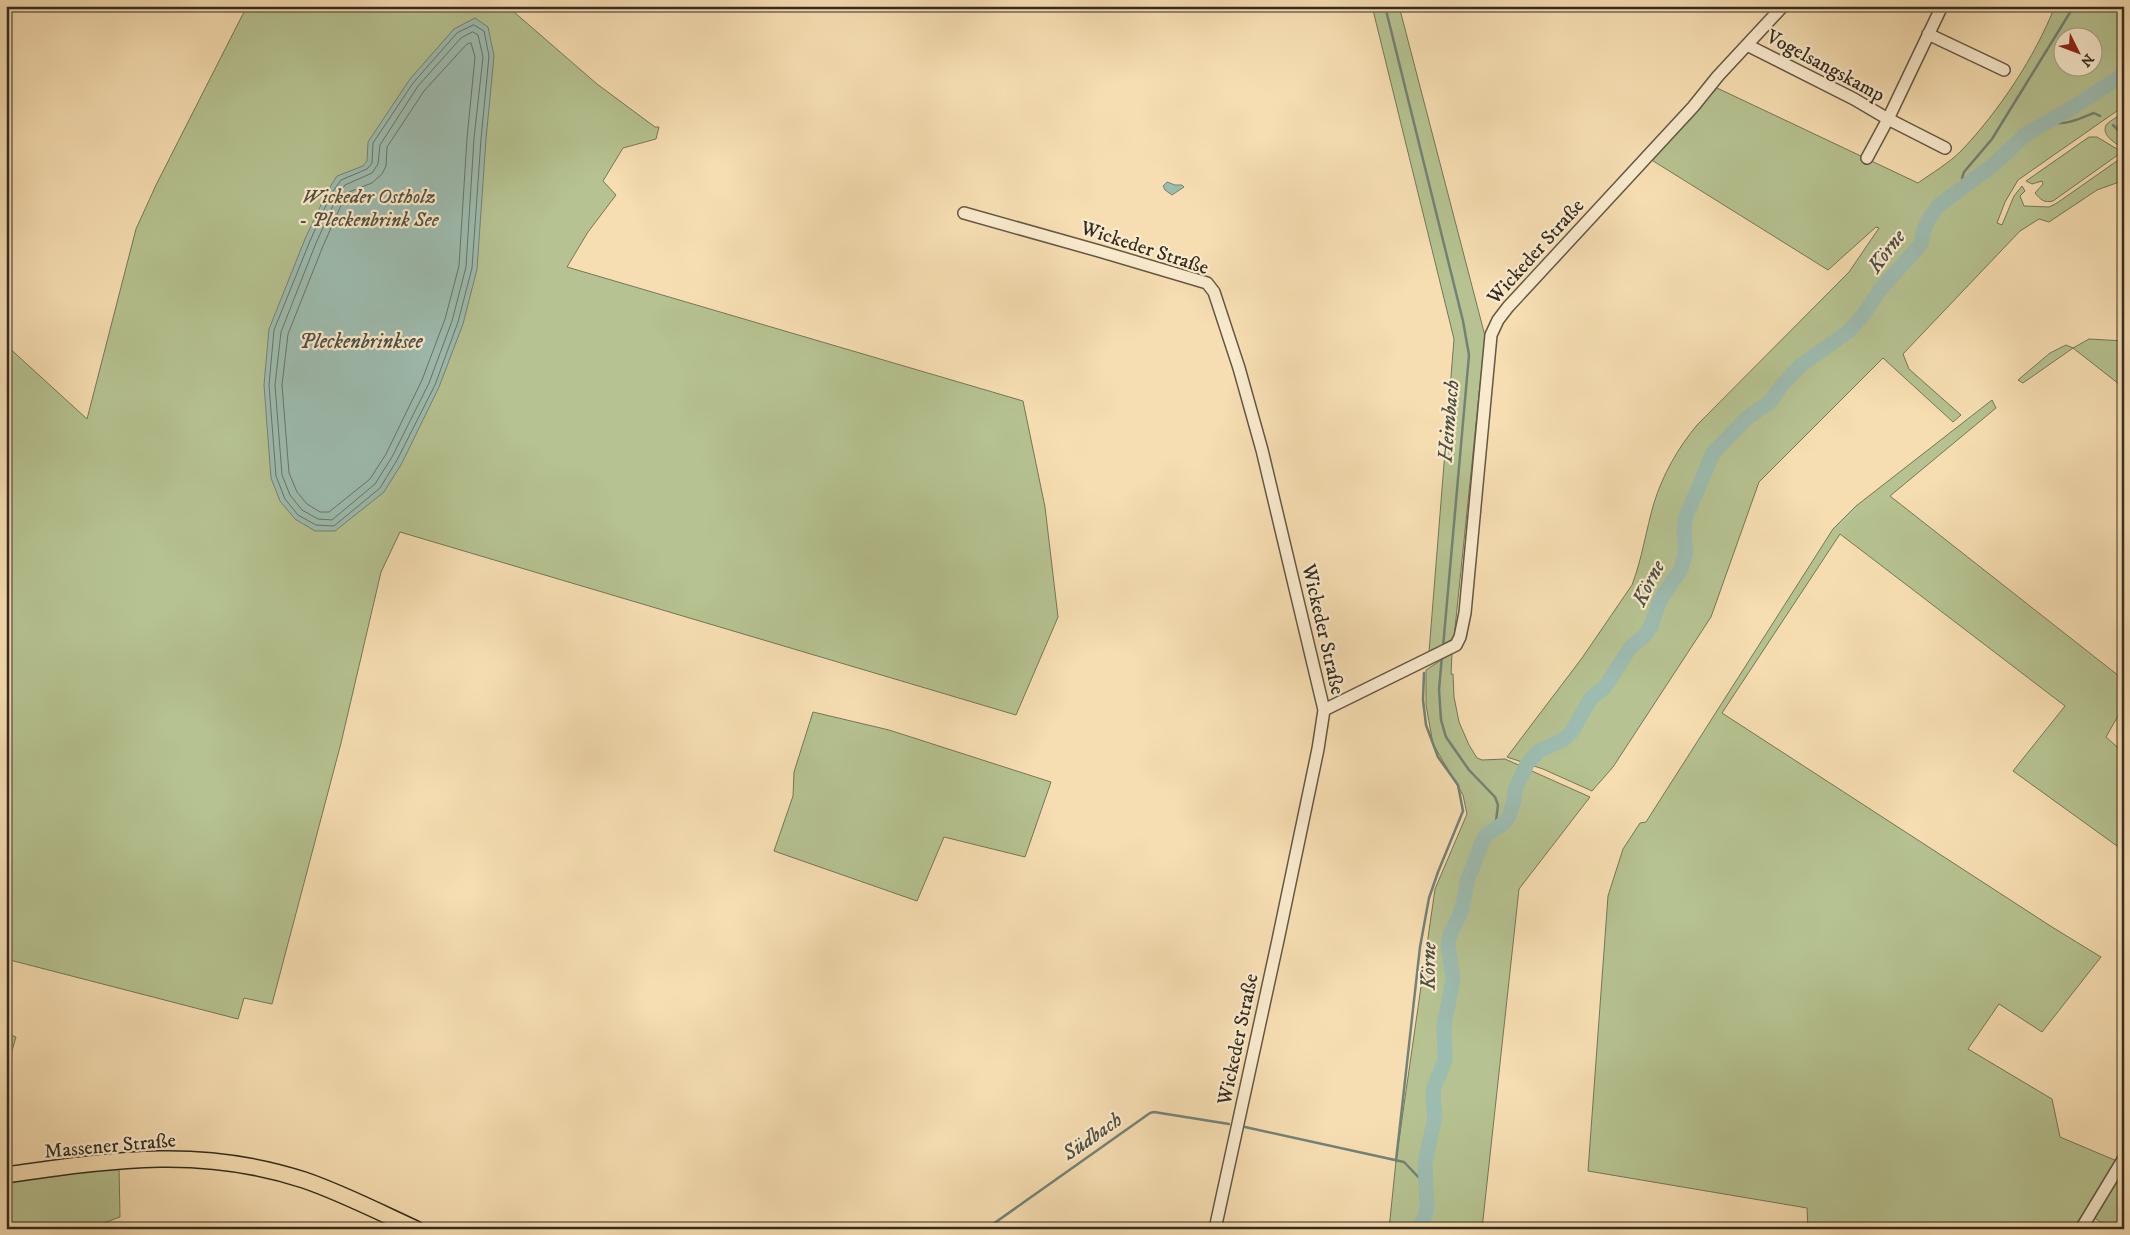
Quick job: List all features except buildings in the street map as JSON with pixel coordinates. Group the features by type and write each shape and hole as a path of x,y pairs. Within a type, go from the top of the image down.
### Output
{"main road":[{"name":"Massener Straße","path":"6,1175 145,1158 229,1162 305,1180 416,1229"}],"street":[{"name":"Wickeder Straße","path":"1324,710 1451,649 1460,637 1465,613 1491,335 1498,320 1694,108 1718,76 1783,6"},
{"name":"Vogelsangskamp","path":"1867,158 1888,119 1942,6"},
{"path":"1928,34 2004,70"},
{"name":"Vogelsangskamp","path":"1747,45 1945,148"},
{"name":"Wickeder Straße","path":"964,213 1208,283 1240,368 1262,450 1324,710 1318,749 1278,940 1215,1229"},
{"path":"2080,1229 2124,1158"}],"green space":[{"name":"Wickeder Ostholz - Pleckenbrink See","path":"247,6 507,6 597,84 655,127 659,127 656,139 623,148 603,181 616,195 588,232 567,267 1023,401 1045,507 1058,617 1016,715 400,532 381,572 341,743 272,1004 244,998 238,1019 6,959 6,345 87,419 136,229 156,185"},
{"path":"1372,6 1399,6 1485,336 1454,638 1429,652 1454,339"},
{"path":"2055,6 2124,6 2124,106 2018,180 2005,202 1997,223 2002,225 2014,196 2022,186 2025,191 2020,196 2024,206 2049,207 2124,156 2124,183 2119,182 2097,190 2049,222 2039,219 2020,231 1903,354 1909,369 1961,415 1953,422 1883,358 1759,482 1711,617 1613,767 1592,791 1543,769 1507,757 1582,658 1632,585 1658,492 1672,462 1684,443 1697,425 1849,272 1879,228 1876,227 1828,270 1650,159 1708,95 1711,95 1717,88 1918,183 1961,151 1989,119 2015,83 2037,45"},
{"path":"2124,113 2124,148 2110,139 2105,132 2105,128 2107,124"},
{"path":"2089,137 2097,137 2122,152 2053,201 2047,202 2041,199 2035,193 2043,184 2042,181 2032,184 2026,181"},
{"path":"2089,339 2124,341 2124,388 2073,348"},
{"path":"2066,345 2073,348 2023,383 2018,380 2050,353"},
{"path":"1992,400 1996,408 1890,496 2124,680 2124,705 2106,737 2124,753 2124,851 2013,771 2065,706 1840,534 1722,713 2101,957 2042,1032 1999,1004 1968,1049 2052,1099 2060,1137 2117,1161 2075,1229 1808,1229 1807,1208 1588,1171 1608,896 1623,849 1640,823 1646,822 1833,529 1856,506"},
{"path":"1452,653 1451,674 1453,674 1454,697 1459,722 1477,758 1482,760 1505,759 1590,797 1519,889 1482,1229 1389,1229 1396,1161 1435,889 1467,814 1463,795 1433,744 1426,705 1426,670"},
{"path":"813,712 889,730 1051,782 1025,857 944,837 917,901 774,851 793,796 794,772"},
{"path":"6,1033 16,1037 6,1072"},
{"path":"2124,1166 2124,1229 2111,1229 2093,1217"},
{"path":"119,1167 120,1217 87,1229 6,1229 6,1183"}],"water":[{"name":"Pleckenbrinksee","path":"475,18 488,27 494,56 477,269 463,324 439,387 402,463 384,492 335,531 315,531 295,519 280,501 271,478 264,385 269,329 305,239 327,192 337,176 363,166 367,161 368,142 410,79 454,29"},
{"path":"1167,182 1184,187 1172,195 1163,186"}],"waterway":[{"name":"Heimbach","path":"1385,6 1463,321 1469,355 1443,647"},
{"path":"1962,178 1964,172 1992,139 2074,6"},
{"name":"Körne","path":"1420,1229 1427,1209 1425,1163 1435,1117 1434,1087 1445,1060 1444,1026 1453,979 1448,945 1450,934 1462,910 1467,882 1482,842 1486,835 1504,823 1509,816 1515,790 1527,764 1539,751 1561,741 1571,733 1591,698 1605,687 1630,648 1645,635 1651,626 1660,600 1681,569 1686,552 1684,536 1685,519 1713,453 1747,418 1770,402 1782,385 1800,366 1849,331 1866,311 1879,291 1921,244 1928,220 1938,206 1992,166 2025,135 2075,106 2124,74"},
{"path":"2049,122 2061,123 2077,120 2094,113 2100,116"},
{"path":"2113,125 2124,136"},
{"name":"Heimbach","path":"1442,655 1439,690 1441,720 1446,737 1469,770 1495,797 1498,805 1495,829"},
{"path":"1396,1161 1420,947 1429,898 1463,811 1458,785 1438,757 1426,725 1423,700 1424,673"},
{"name":"Südbach","path":"986,1229 1150,1113 1154,1112 1229,1124"},
{"name":"Südbach","path":"1245,1127 1404,1162 1424,1183"}]}
